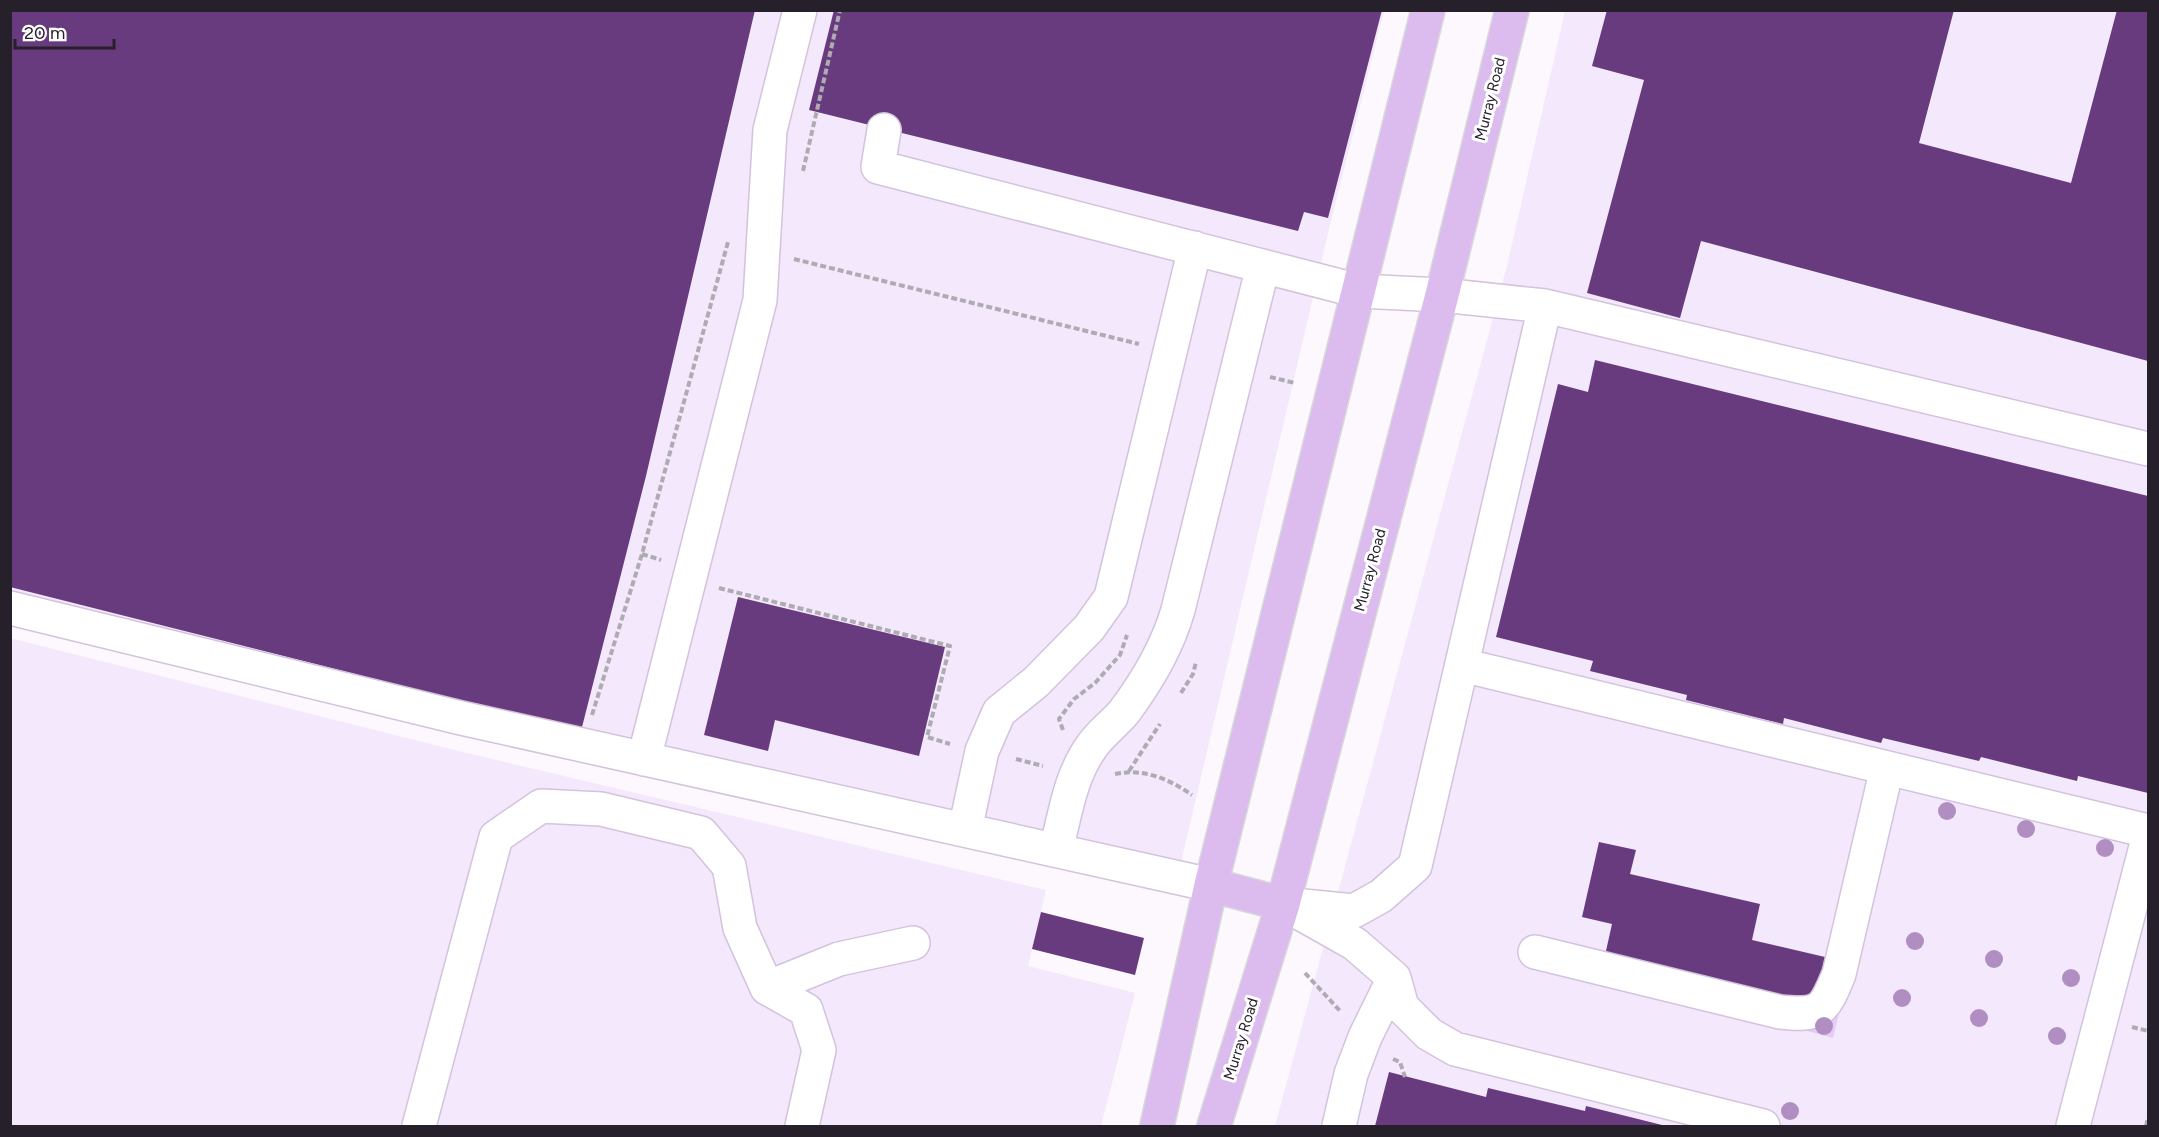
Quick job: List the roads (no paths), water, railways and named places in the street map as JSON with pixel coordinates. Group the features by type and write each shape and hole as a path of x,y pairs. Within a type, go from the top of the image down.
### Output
{"main road":[{"path":"1157,1126 1211,885 1428,10"},
{"name":"Murray Road","path":"1214,1126 1282,904 1442,295 1512,10"},
{"path":"1211,885 1282,904"}],"lane":[{"path":"644,759 760,300 770,130 800,10"},
{"path":"884,130 878,167 1359,291 1442,295 1545,306 2148,449"},
{"path":"965,830 982,752 999,712 1044,674 1089,628 1111,597 1195,248"},
{"path":"1056,850 1074,779 1092,746 1123,713 1168,643 1263,266"},
{"path":"1282,904 1353,911 1381,896 1415,866 1545,306"},
{"path":"10,608 461,718 1211,885"},
{"path":"1462,665 2148,831"},
{"path":"1535,952 1780,1012 1807,1014 1819,1009 1828,1001 1839,974 1887,768"},
{"path":"419,1126 496,837 541,806 601,809 701,833 729,866 740,928 767,988 806,1010 819,1050 802,1126"},
{"path":"2073,1126 2148,839"},
{"path":"1282,904 1355,944 1394,978 1402,1007 1430,1034 1455,1049 1763,1126"},
{"path":"767,988 839,959 913,943"},
{"path":"1339,1126 1351,1074 1365,1037 1394,978"}]}
